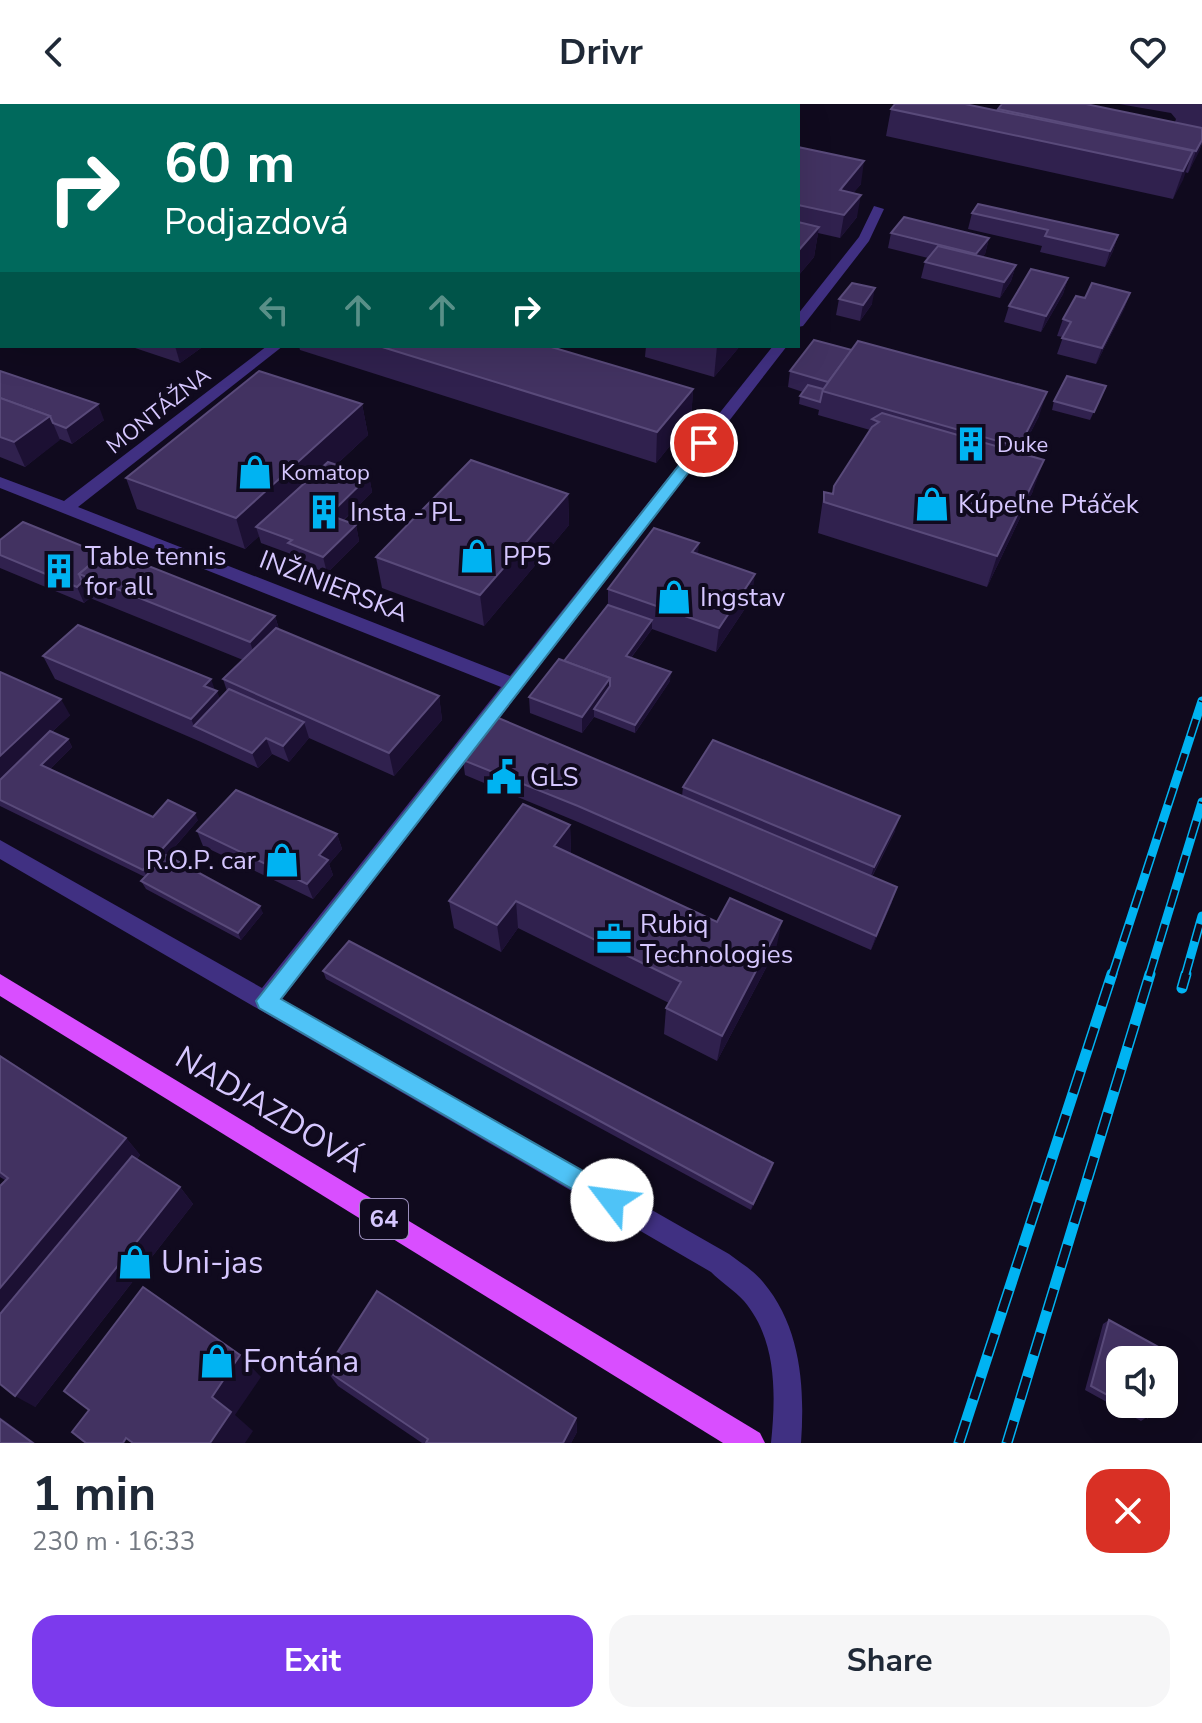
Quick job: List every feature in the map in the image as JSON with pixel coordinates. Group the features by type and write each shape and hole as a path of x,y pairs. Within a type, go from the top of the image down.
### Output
{"main road":[{"name":"NADJAZDOVÁ","path":"0,984 750,1443"}],"street":[{"path":"800,320 865,238 878,209"},
{"name":"MONTÁŽNA","path":"66,508 273,348"},
{"path":"266,1001 778,348"},
{"name":"INŽINIERSKA","path":"0,482 515,685"},
{"path":"0,849 720,1263 754,1292 774,1320 785,1365 789,1412 786,1443"}],"building":[{"path":"895,104 965,104 1193,151 1183,171 891,109"},
{"path":"1002,104 1086,104 1202,128 1202,140 1196,151 998,109"},
{"path":"800,147 864,161 840,190 861,195 844,215 800,205"},
{"path":"978,204 1118,235 1110,251 1045,236 1048,230 972,213"},
{"path":"904,217 989,238 976,254 891,233"},
{"path":"800,222 819,227 800,249"},
{"path":"938,246 1016,265 1004,282 925,262"},
{"path":"1031,269 1068,278 1046,316 1009,306"},
{"path":"852,283 875,288 863,305 839,299"},
{"path":"1092,283 1130,293 1102,348 1062,338 1071,322 1063,319 1076,296 1085,298"},
{"path":"814,340 852,350 828,382 790,371"},
{"path":"858,341 1047,392 1019,447 822,391"},
{"path":"385,348 555,348 693,389 657,432"},
{"path":"0,371 98,404 66,428 53,423 50,416 0,398"},
{"path":"259,371 362,404 236,518 126,478"},
{"path":"1067,376 1106,386 1094,412 1054,401"},
{"path":"808,385 823,389 820,402 800,396"},
{"path":"0,398 50,416 14,442 0,437"},
{"name":"Kúpeľne Ptáček","path":"882,413 1044,460 997,556 824,502 824,492 833,494 834,486 872,427 879,422 872,419"},
{"path":"471,460 568,494 480,595 376,557"},
{"name":"Insta - PL","path":"328,462 369,476 329,515 356,525 323,557 288,543 292,540 256,527"},
{"path":"23,522 102,554 79,574 82,582 77,587 0,555 0,540"},
{"path":"654,528 699,543 692,552 755,574 719,628 608,589"},
{"path":"108,550 275,616 250,642 79,574"},
{"path":"608,605 652,620 626,656 671,672 635,725 594,709 610,686 610,678 564,661"},
{"path":"78,625 211,679 204,686 217,691 191,719 43,656"},
{"path":"276,628 439,696 389,753 223,679"},
{"path":"559,659 610,678 582,717 529,697"},
{"path":"0,672 61,699 0,756"},
{"path":"229,689 304,722 283,746 266,738 252,753 194,726"},
{"path":"496,717 897,887 876,936 578,806 463,760"},
{"path":"50,731 68,739 41,765 153,817 168,800 195,813 143,870 0,800 0,780"},
{"path":"713,740 900,816 874,867 683,787"},
{"name":"R.O.P. car","path":"236,790 337,834 319,855 328,860 307,884 197,831"},
{"name":"Rubiq Technologies","path":"523,804 570,825 554,846 717,922 730,898 782,921 722,1036 666,1008 681,982 516,901 497,925 449,901"},
{"path":"166,855 260,906 238,933 141,881"},
{"path":"349,941 773,1163 753,1204 323,971"},
{"path":"0,1056 126,1138 0,1288 0,1186 8,1178 0,1172"},
{"path":"132,1156 180,1187 15,1396 0,1384 0,1314"},
{"path":"143,1287 240,1355 212,1397 231,1412 210,1443 133,1443 126,1438 123,1443 86,1443 72,1432 89,1410 64,1391"},
{"path":"377,1291 576,1418 563,1443 426,1443 428,1439 326,1370"},
{"path":"1109,1320 1157,1346 1106,1346 1106,1394 1091,1386"},
{"path":"0,1419 33,1443 0,1443"}],"railway":[{"path":"1112,976 1202,701"},
{"path":"1149,976 1202,802"},
{"path":"1185,976 1202,916"},
{"path":"959,1443 1112,974"},
{"path":"1007,1443 1150,974"},
{"path":"1182,988 1186,974"}],"place":[{"name":"Duke","path":"971,444"},
{"name":"Komatop","path":"255,472"},
{"name":"Kúpeľne Ptáček","path":"932,504"},
{"name":"Insta - PL","path":"324,512"},
{"name":"PP5","path":"477,556"},
{"name":"Table tennis for all","path":"59,571"},
{"name":"Ingstav","path":"674,597"},
{"name":"GLS","path":"504,777"},
{"name":"R.O.P. car","path":"282,860"},
{"name":"Rubiq Technologies","path":"614,939"},
{"name":"Uni-jas","path":"135,1262"},
{"name":"Fontána","path":"217,1361"}],"route":[{"path":"612,1200 266,1001 704,443"}]}
